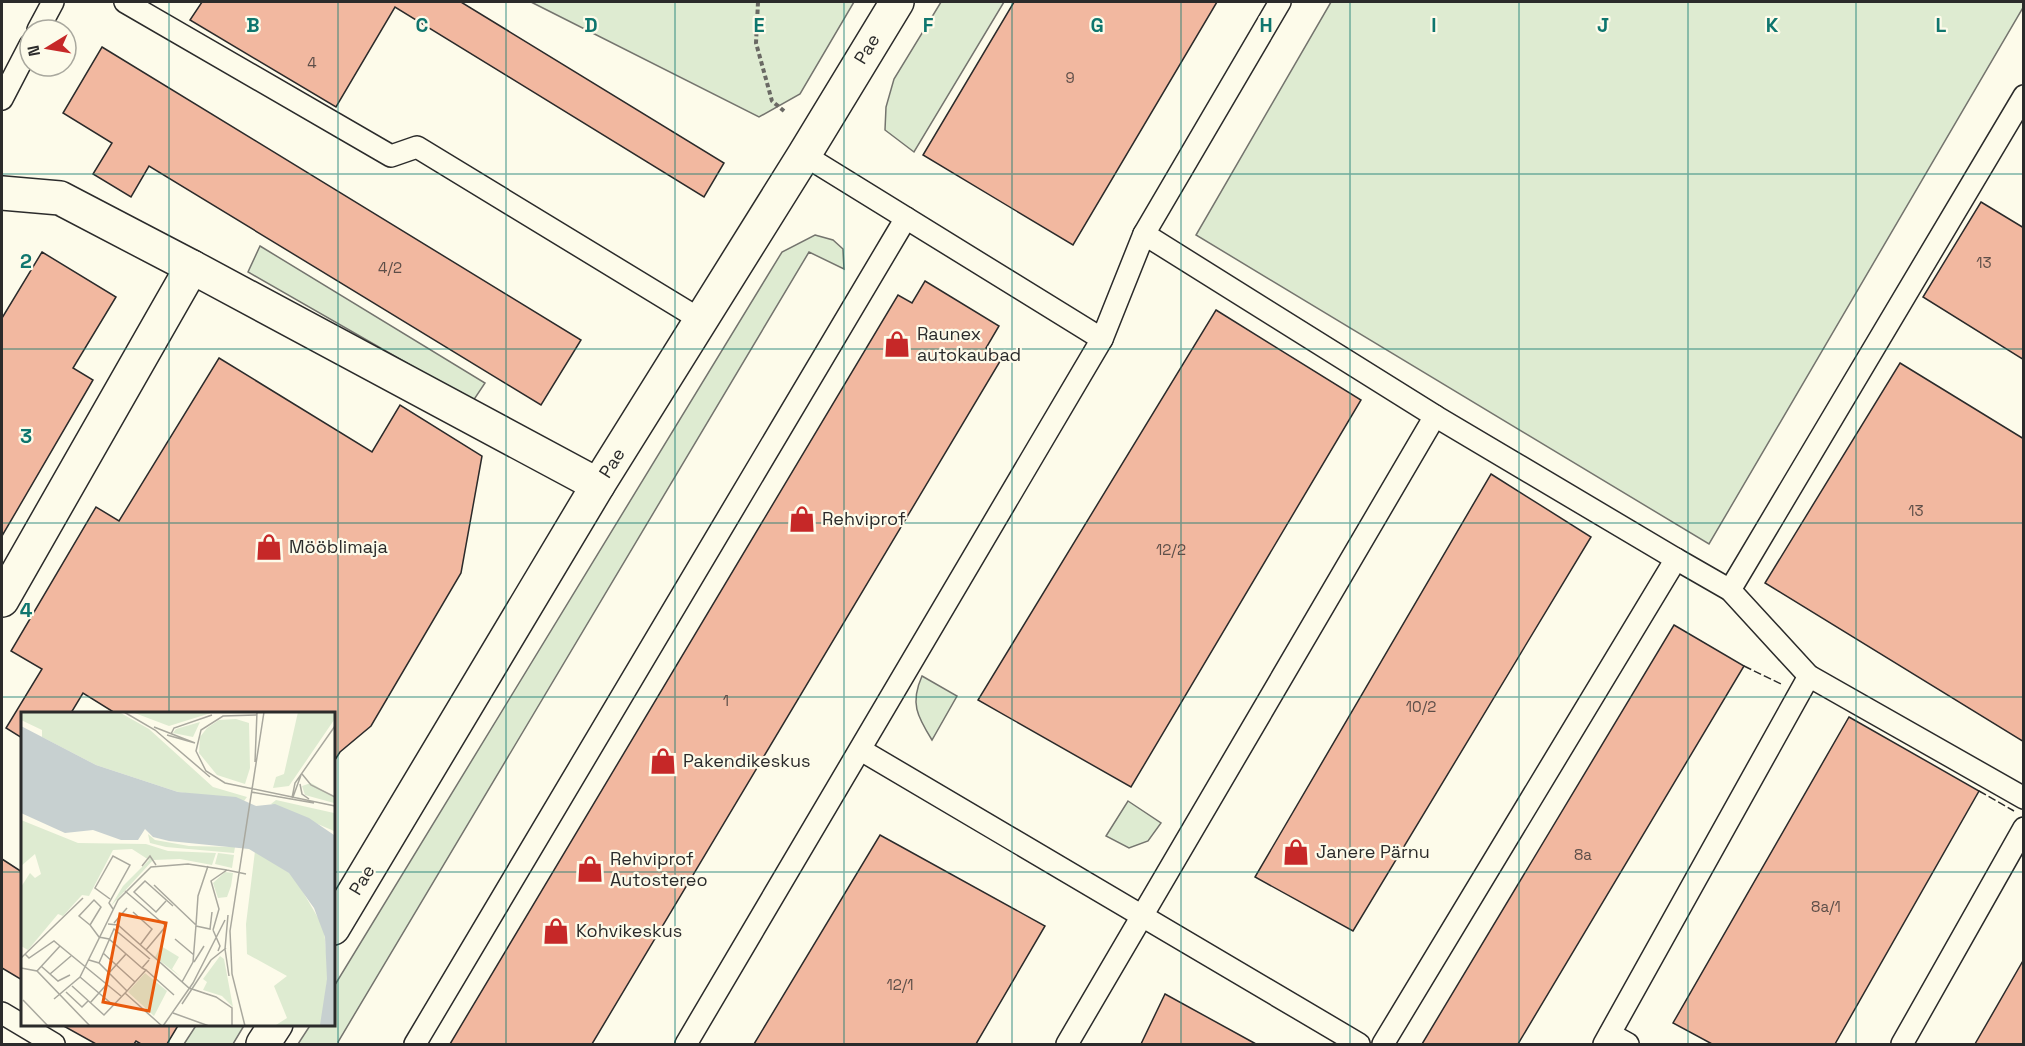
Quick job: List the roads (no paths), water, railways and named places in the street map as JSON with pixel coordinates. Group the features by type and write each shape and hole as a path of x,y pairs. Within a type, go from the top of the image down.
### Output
{"street":[{"name":"Pae","path":"334,926 598,485 897,2"},
{"path":"2,193 60,198 598,485"},
{"path":"2,600 192,267"},
{"path":"263,1044 275,1025"}],"lane":[{"path":"44,18 53,2"},
{"path":"125,2 391,156 417,147 701,320"},
{"path":"686,1044 1102,339 1144,234 1280,2"},
{"path":"2,99 18,68"},
{"path":"1730,590 2024,96"},
{"path":"809,146 906,218 1102,339"},
{"path":"415,1044 906,218"},
{"path":"1144,234 1435,416 1730,590 1809,676 2024,798"},
{"path":"1067,1044 1435,416"},
{"path":"1383,1044 1676,559"},
{"path":"1614,1041 1809,676"},
{"path":"861,750 1359,1044"},
{"path":"1902,1044 2024,828"},
{"path":"2,1013 21,1024"},
{"path":"22,1025 54,1044"}],"place":[{"name":"Raunex autokaubad","path":"897,344"},
{"name":"Rehviprof","path":"802,519"},
{"name":"Mööblimaja","path":"269,547"},
{"name":"Pakendikeskus","path":"663,761"},
{"name":"Janere Pärnu","path":"1296,852"},
{"name":"Rehviprof Autostereo","path":"590,869"},
{"name":"Kohvikeskus","path":"556,931"}]}
